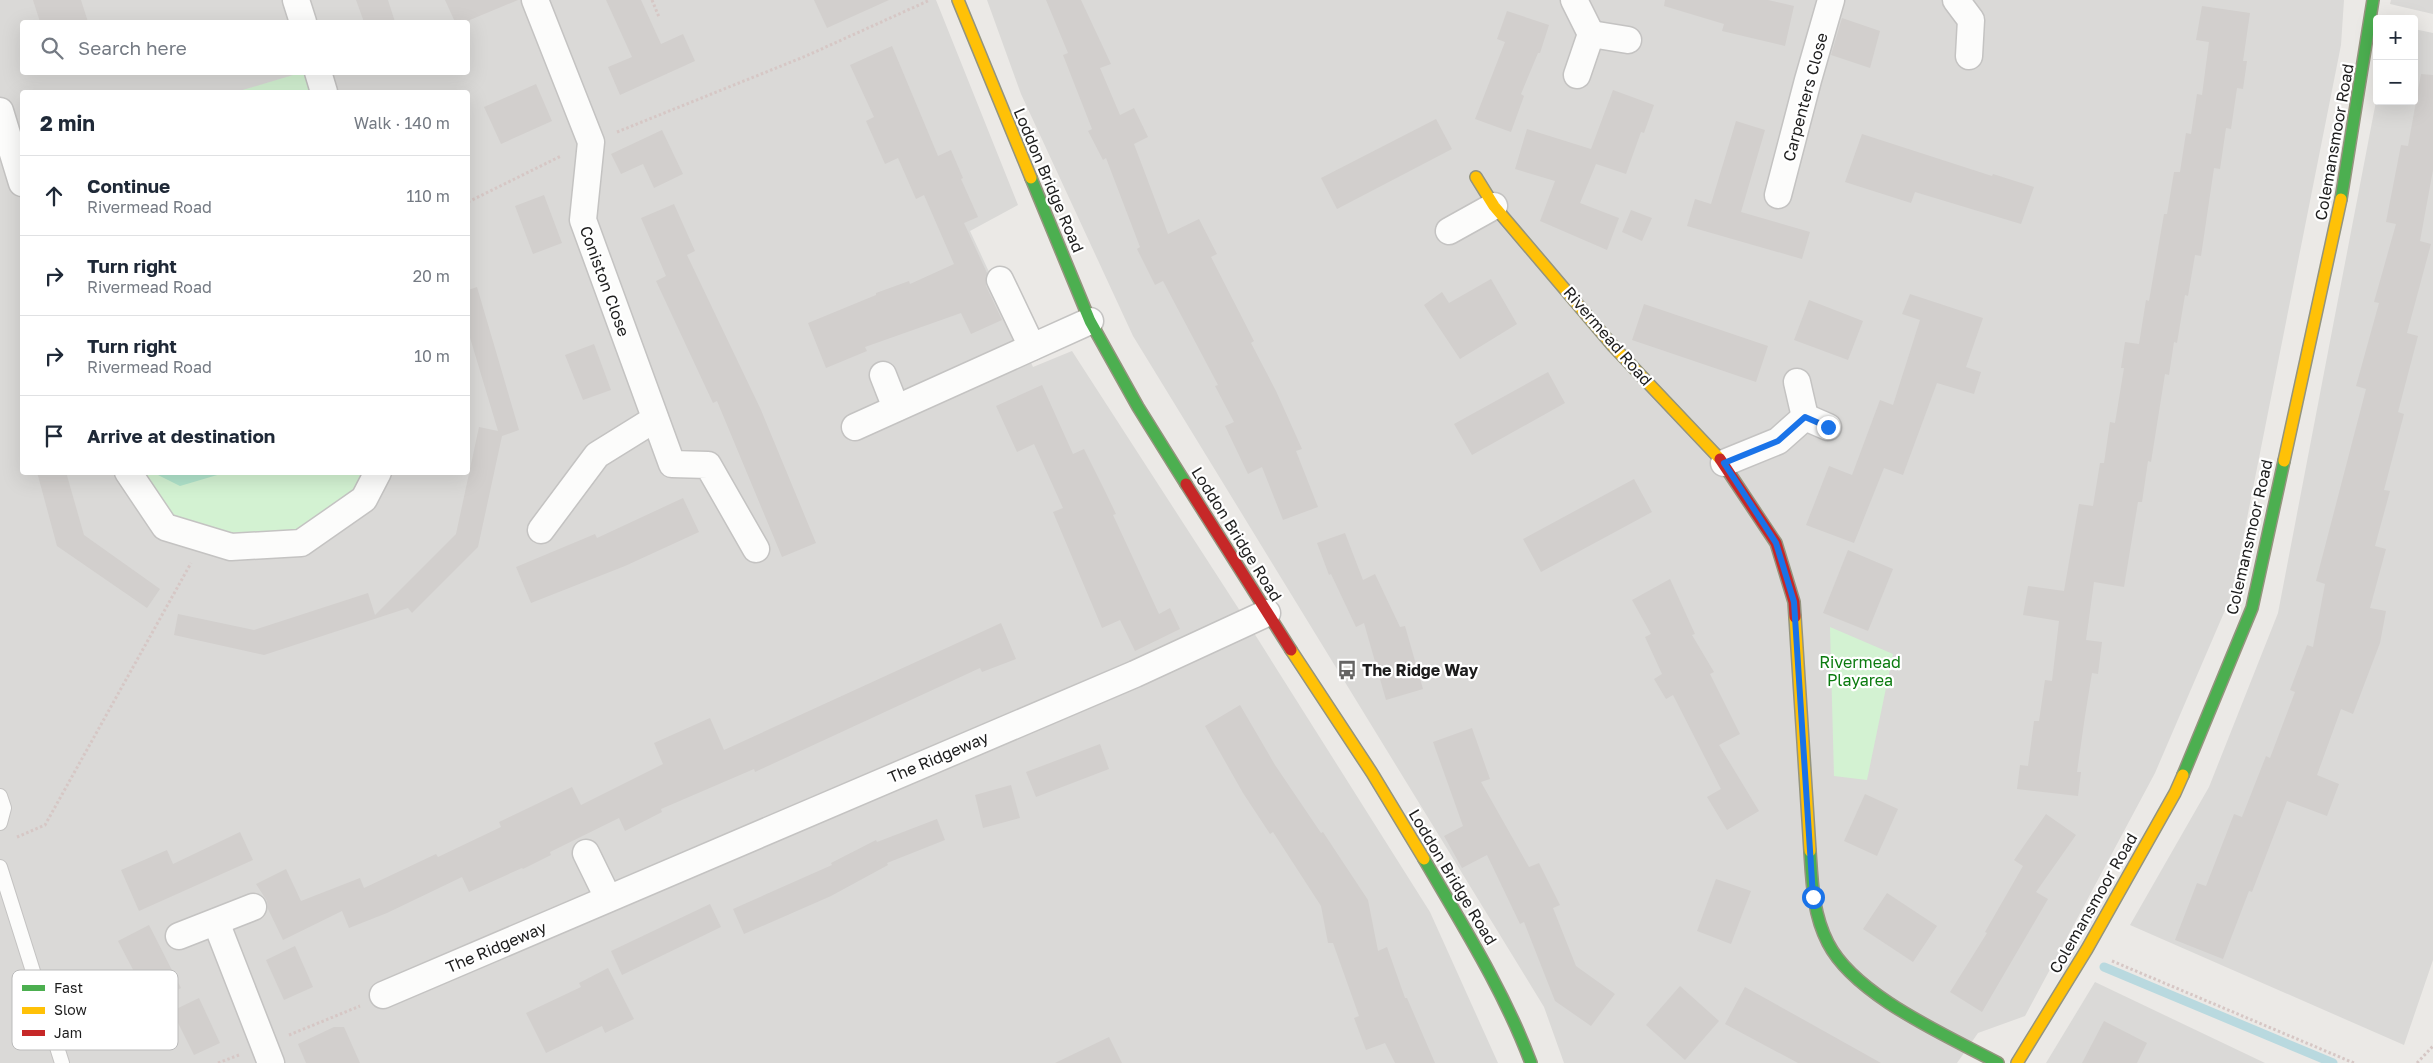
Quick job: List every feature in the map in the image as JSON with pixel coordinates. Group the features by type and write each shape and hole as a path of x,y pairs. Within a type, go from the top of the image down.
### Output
{"street":[{"path":"296,0 302,20"},
{"name":"Coniston Close","path":"535,0 591,142 583,220 672,464 708,465 756,549"},
{"name":"Loddon Bridge Road","path":"958,0 1090,320 1138,407 1267,613 1372,773 1479,952 1517,1025 1531,1063"},
{"path":"1574,0 1592,34 1577,75"},
{"name":"Carpenters Close","path":"1778,195 1831,0"},
{"path":"1956,0 1971,20 1969,56"},
{"name":"Colemansmoor Road","path":"2017,1063 2087,948 2175,793 2252,608 2339,211 2374,0"},
{"path":"1592,34 1628,40"},
{"path":"319,75 323,90"},
{"path":"0,110 20,175"},
{"name":"Rivermead Road","path":"1476,177 1494,206 1542,260 1613,346 1724,463 1776,543 1794,602 1813,897 1820,926 1832,950 1848,969 1870,988 1896,1006 1998,1063"},
{"path":"1450,231 1494,206"},
{"path":"1000,280 1032,346"},
{"path":"855,427 1090,320"},
{"path":"883,375 896,408"},
{"path":"1724,463 1778,441 1816,422 1797,382"},
{"path":"541,530 596,455 654,419"},
{"path":"130,475 166,528 231,547 301,543 364,499 376,475"},
{"name":"The Ridgeway","path":"383,995 1135,674 1267,613"},
{"path":"586,853 608,898"},
{"path":"179,936 252,907"},
{"path":"216,922 268,1054"}],"lane":[{"path":"0,796 4,808 0,823"},
{"path":"0,867 33,970"},
{"path":"58,1050 62,1063"}],"path":[{"path":"652,0 659,17"},
{"path":"470,201 591,142 806,56 930,0"},
{"path":"9,841 45,825 204,539"},
{"path":"2087,948 2354,1063"},
{"path":"218,1063 268,1054 383,995"},
{"path":"2417,1063 2433,1046"}],"shaded area":[{"path":"0,0 936,0 1018,205 970,231 1033,367 1072,351 1242,614 1430,912 1498,1063 0,1063"},
{"path":"987,0 2344,0 2341,45 2232,594 2155,773 2025,1016 1978,1033 1957,1063 1564,1063 1544,1007 1133,336 1021,94"},
{"path":"2391,0 2433,0 2433,14 2390,4"},
{"path":"2418,30 2433,33 2433,960 2404,1045 2130,925 2209,787 2278,613 2375,105 2418,105"},
{"path":"2095,982 2265,1063 2046,1063"}],"green space":[{"path":"293,75 319,75 323,90 243,90"},
{"path":"129,475 376,475 301,543 165,527"},
{"path":"158,475 217,475 180,486"},
{"name":"Rivermead Playarea","path":"1830,627 1893,654 1867,780 1834,776"}],"building":[{"path":"33,0 81,0 87,20 39,20"},
{"path":"356,0 388,0 394,20 363,20"},
{"path":"445,0 518,0 470,20 454,20"},
{"path":"606,0 641,0 661,44 683,34 695,61 620,95 608,67 632,57"},
{"path":"814,0 889,0 827,28"},
{"path":"1046,0 1081,0 1111,64 1100,68 1120,115 1134,108 1148,137 1134,144 1168,234 1199,219 1217,254 1211,257 1254,341 1251,343 1276,391 1302,449 1296,451 1318,507 1283,520 1262,467 1248,474 1225,426 1234,422 1215,386 1218,385 1163,281 1155,285 1137,249 1140,247 1106,158 1103,160 1088,131 1092,129 1063,55 1068,53"},
{"path":"1665,0 1768,0 1794,6 1785,46 1722,31 1724,24 1664,6"},
{"path":"2202,6 2250,13 2243,61 2247,61 2243,89 2237,88 2231,129 2226,128 2220,169 2214,168 2201,256 2195,255 2188,296 2185,295 2177,343 2174,342 2169,375 2165,374 2151,462 2148,461 2142,502 2138,502 2124,587 2094,582 2086,640 2102,642 2098,674 2092,673 2085,716 2077,772 2081,772 2078,796 2017,789 2020,765 2028,766 2034,721 2039,721 2045,680 2052,681 2059,621 2023,615 2028,586 2064,591 2079,504 2093,506 2100,463 2104,463 2110,422 2115,423 2124,368 2121,368 2125,342 2139,344 2146,300 2149,301 2164,214 2167,214 2174,172 2180,172 2186,133 2191,134 2197,94 2202,95 2209,42 2196,40"},
{"path":"1507,11 1549,25 1540,53 1538,53 1521,94 1524,96 1511,132 1475,119 1505,42 1497,39"},
{"path":"1842,18 1880,31 1870,68 1831,55"},
{"path":"892,46 938,156 951,150 963,178 961,179 978,217 964,223 987,273 986,286 1002,320 971,334 961,313 865,347 867,351 826,368 808,323 876,295 876,293 909,281 910,284 954,264 924,195 916,199 898,158 885,164 866,121 874,117 850,65"},
{"path":"2421,74 2433,75 2433,170 2420,241 2431,244 2407,333 2418,336 2398,412 2404,414 2384,490 2390,491 2375,546 2386,549 2370,608 2386,611 2380,643 2353,714 2341,709 2317,775 2339,784 2327,816 2287,801 2252,892 2249,891 2223,959 2175,940 2197,883 2206,886 2234,814 2242,817 2266,756 2270,758 2295,692 2290,690 2307,645 2313,647 2325,584 2316,581 2366,389 2356,386 2379,303 2374,302 2396,224 2386,222 2401,145 2408,146 2415,105 2418,105"},
{"path":"536,84 552,121 501,144 484,107"},
{"path":"1613,90 1654,105 1644,133 1641,132 1626,174 1596,164 1580,203 1619,218 1607,250 1540,221 1555,181 1515,169 1527,129 1591,149"},
{"path":"1436,119 1452,149 1337,209 1321,178"},
{"path":"1736,121 1765,130 1741,212 1810,232 1802,259 1687,226 1695,199 1711,204"},
{"path":"662,130 683,174 654,188 643,164 621,174 611,154"},
{"path":"1862,134 1992,176 1993,174 2034,187 2021,224 1915,192 1911,203 1845,182"},
{"path":"544,195 562,243 533,254 515,206"},
{"path":"674,204 695,251 687,255 761,410 816,543 782,557 717,401 713,403 656,281 666,276 641,218"},
{"path":"1631,210 1652,218 1642,241 1622,232"},
{"path":"1491,279 1517,324 1460,359 1424,305 1442,292 1449,303"},
{"path":"477,287 519,430 502,436 478,547 412,613 408,608 264,655 174,635 178,614 254,630 368,593 375,615 456,534 479,427 498,431 470,338 470,289"},
{"path":"1910,294 1983,318 1966,367 1981,372 1974,394 1937,383 1903,475 1884,468 1854,543 1806,525 1829,466 1852,475 1880,400 1893,405 1920,320 1902,314"},
{"path":"1809,300 1863,321 1848,360 1794,340"},
{"path":"1644,304 1768,346 1756,382 1632,340"},
{"path":"594,344 611,390 583,400 565,355"},
{"path":"1548,372 1565,403 1472,455 1454,424"},
{"path":"1042,385 1073,454 1084,449 1116,514 1113,515 1159,614 1170,608 1180,629 1135,651 1120,620 1102,628 1053,512 1063,508 1034,444 1017,452 996,406"},
{"path":"38,475 67,475 84,535 160,589 147,608 57,546"},
{"path":"1634,479 1652,512 1541,572 1523,539"},
{"path":"683,498 699,532 625,566 531,603 516,567 595,534 597,538"},
{"path":"1345,533 1363,580 1375,574 1400,627 1405,626 1423,689 1386,700 1364,623 1356,627 1331,574 1329,575 1317,543"},
{"path":"1848,550 1893,569 1868,631 1823,613"},
{"path":"1670,579 1695,634 1692,635 1714,672 1710,674 1740,734 1719,745 1759,811 1727,830 1707,797 1721,789 1673,695 1666,699 1654,679 1662,674 1645,637 1651,634 1632,600"},
{"path":"1001,623 1016,659 982,672 980,668 755,772 754,769 661,809 662,812 625,831 619,818 550,852 551,855 523,869 469,892 462,877 387,913 349,928 342,911 283,940 268,909 267,901 256,884 286,869 301,901 360,878 364,888 436,854 438,857 501,827 499,822 572,787 581,805 663,764 654,743 710,718 724,750"},
{"path":"1240,705 1275,765 1321,833 1323,832 1368,900 1378,951 1387,947 1405,998 1407,998 1435,1063 1395,1063 1385,1043 1366,1050 1354,1018 1359,1016 1333,943 1328,943 1321,906 1273,832 1270,834 1243,793 1205,726"},
{"path":"1472,728 1490,779 1481,782 1529,867 1539,863 1560,905 1553,908 1576,966 1615,994 1591,1026 1555,1001 1524,922 1520,924 1487,855 1462,868 1444,836 1463,826 1433,742"},
{"path":"1100,744 1109,769 1036,797 1026,772"},
{"path":"1011,785 1020,818 983,828 975,795"},
{"path":"1865,794 1898,809 1877,856 1844,841"},
{"path":"2046,814 2076,835 2036,892 2048,899 1982,1012 1950,992 1987,933 1985,932 2023,866 2014,860"},
{"path":"937,819 945,840 887,863 888,865 831,896 744,934 733,909 832,865 831,863 876,840 877,842"},
{"path":"240,832 253,860 139,911 121,870 167,850 173,864"},
{"path":"1716,879 1751,891 1731,944 1697,931"},
{"path":"1887,893 1937,926 1913,962 1863,929"},
{"path":"710,904 721,927 622,975 611,951"},
{"path":"149,925 172,970 133,970 118,941"},
{"path":"295,946 313,987 284,1000 266,960"},
{"path":"608,968 634,1019 605,1033 602,1026 546,1053 526,1013 581,987 579,983"},
{"path":"1680,986 1719,1021 1685,1060 1646,1025"},
{"path":"1745,987 1881,1063 1798,1063 1725,1024"},
{"path":"199,998 220,1043 194,1055 178,1023 178,1008"},
{"path":"2104,1021 2147,1043 2137,1063 2082,1063"},
{"path":"334,1027 344,1027 360,1063 306,1063 298,1044"},
{"path":"1109,1037 1122,1063 1055,1063"}],"waterway":[{"path":"2104,967 2333,1063"}],"traffic: fast":[{"path":"2341,199 2373,0"},
{"path":"1031,178 1090,321 1138,407 1186,484"},
{"path":"2183,775 2252,608 2284,461"},
{"path":"1810,851 1814,898 1819,921 1828,943 1841,962 1859,980 1904,1013 1998,1063"},
{"path":"1424,859 1496,984 1531,1063"}],"traffic: slow":[{"path":"958,0 1031,178"},
{"path":"1476,177 1494,206 1613,346 1720,459"},
{"path":"2284,461 2341,199"},
{"path":"1795,617 1810,851"},
{"path":"1291,650 1372,773 1424,859"},
{"path":"2017,1063 2087,949 2175,793 2183,775"}],"traffic: jam":[{"path":"1720,459 1776,543 1794,602 1795,617"},
{"path":"1186,484 1291,650"}],"place":[{"name":"The Ridge Way","path":"1347,670"}],"route":[{"path":"1813,897 1794,602 1776,543 1724,463 1778,441 1805,417 1828,427"}]}
